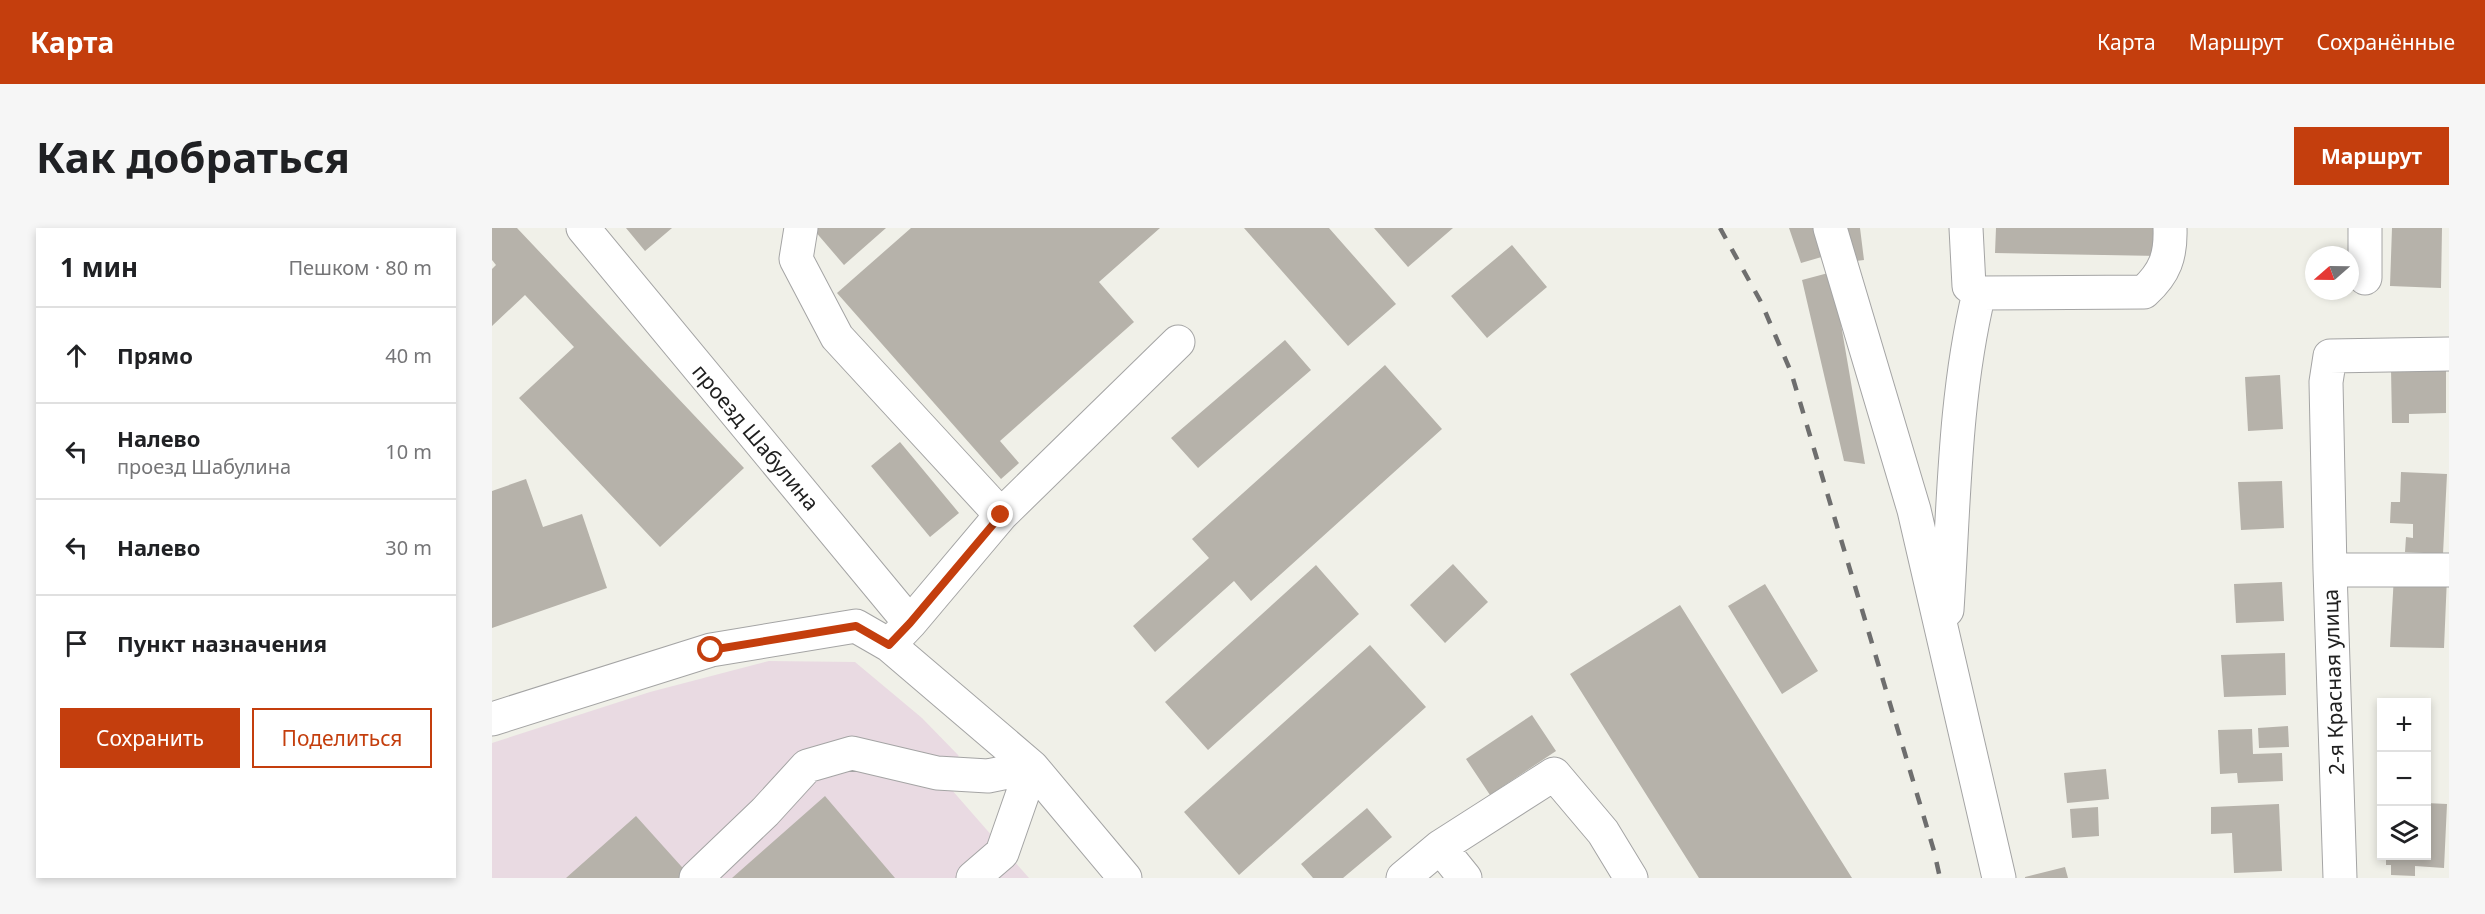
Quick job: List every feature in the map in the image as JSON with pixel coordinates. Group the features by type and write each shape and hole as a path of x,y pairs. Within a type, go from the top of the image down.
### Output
{"street":[{"name":"проезд Шабулина","path":"583,228 899,634"},
{"path":"801,228 796,260 837,337 1001,515"},
{"path":"1830,228 1914,510 1944,649 1999,878"},
{"path":"1966,228 1969,286 1979,293 2145,292 2160,278 2170,246 2170,228"},
{"path":"2365,228 2365,278"},
{"path":"1944,649 1958,422 1967,342 1979,293"},
{"path":"899,634 1001,515 1178,342"},
{"path":"2330,570 2326,382 2330,356 2449,354"},
{"name":"2-я Красная улица","path":"2340,878 2330,570 2449,570"},
{"path":"492,719 711,650 856,626 899,634 1032,767 1125,878"},
{"path":"696,878 765,813 807,766 852,753 937,773 988,776 1032,767"},
{"path":"973,878 1002,853 1032,767"},
{"path":"1403,878 1440,847 1554,774 1603,832 1631,878"},
{"path":"1440,847 1465,878"}],"shaded area":[{"path":"769,661 855,662 922,718 959,756 937,773 1029,878 492,878 492,743 650,692"}],"building":[{"path":"492,228 517,228 744,468 660,547 519,398 574,347 525,295 492,326 492,269 496,265 492,260"},
{"path":"626,228 672,228 645,251"},
{"path":"816,228 886,228 844,265 814,230"},
{"path":"911,228 1160,228 1099,282 1134,322 1000,441 1019,463 1001,479 837,293"},
{"path":"1244,228 1329,228 1396,304 1348,346"},
{"path":"1374,228 1453,228 1408,267"},
{"path":"1789,228 1817,228 1825,256 1801,263"},
{"path":"1841,228 1860,228 1864,260 1848,262"},
{"path":"1996,228 2160,228 2159,256 1995,253"},
{"path":"2392,228 2442,228 2441,288 2390,286"},
{"path":"1512,245 1547,287 1487,338 1451,296"},
{"path":"1832,272 1865,464 1844,461 1802,280"},
{"path":"1285,340 1311,370 1198,468 1171,438"},
{"path":"1385,365 1442,429 1251,601 1234,581 1155,652 1133,626 1209,558 1192,539"},
{"path":"2446,368 2446,413 2409,414 2409,423 2392,423 2391,369"},
{"path":"2280,375 2283,429 2248,431 2245,377"},
{"path":"900,442 959,513 930,537 871,466"},
{"path":"2401,472 2447,474 2443,554 2405,552 2406,537 2413,538 2413,524 2390,523 2391,502 2400,502"},
{"path":"526,479 543,527 582,514 607,588 492,628 492,491"},
{"path":"2282,481 2284,528 2241,530 2238,482"},
{"path":"1453,564 1488,602 1445,643 1410,605"},
{"path":"1316,565 1359,614 1208,750 1165,702"},
{"path":"2394,575 2447,577 2444,648 2390,647"},
{"path":"2282,582 2284,621 2236,623 2234,584"},
{"path":"1765,584 1818,671 1782,694 1728,606"},
{"path":"1680,605 1852,878 1699,878 1570,674"},
{"path":"1370,645 1426,707 1239,875 1184,812"},
{"path":"2285,653 2286,695 2224,697 2221,655"},
{"path":"1532,715 1556,751 1490,795 1466,759"},
{"path":"2288,726 2289,747 2259,748 2258,728"},
{"path":"2252,729 2253,754 2282,753 2283,781 2238,783 2237,773 2220,774 2218,730"},
{"path":"2106,769 2109,799 2067,803 2064,773"},
{"path":"825,796 895,878 732,878"},
{"path":"2431,803 2447,804 2444,868 2415,866 2415,876 2391,875 2391,865 2386,865 2386,860 2431,860"},
{"path":"2279,804 2282,871 2234,873 2232,833 2211,834 2211,807"},
{"path":"2098,807 2099,836 2072,838 2070,809"},
{"path":"1367,808 1392,837 1343,878 1313,878 1301,864"},
{"path":"636,816 690,876 688,878 566,878"},
{"path":"2065,867 2068,878 2025,878 2025,877"}],"railway":[{"path":"1720,228 1761,302 1791,372 1934,851 1940,878"}],"route":[{"path":"711,650 856,626 889,645 1001,515"}]}
